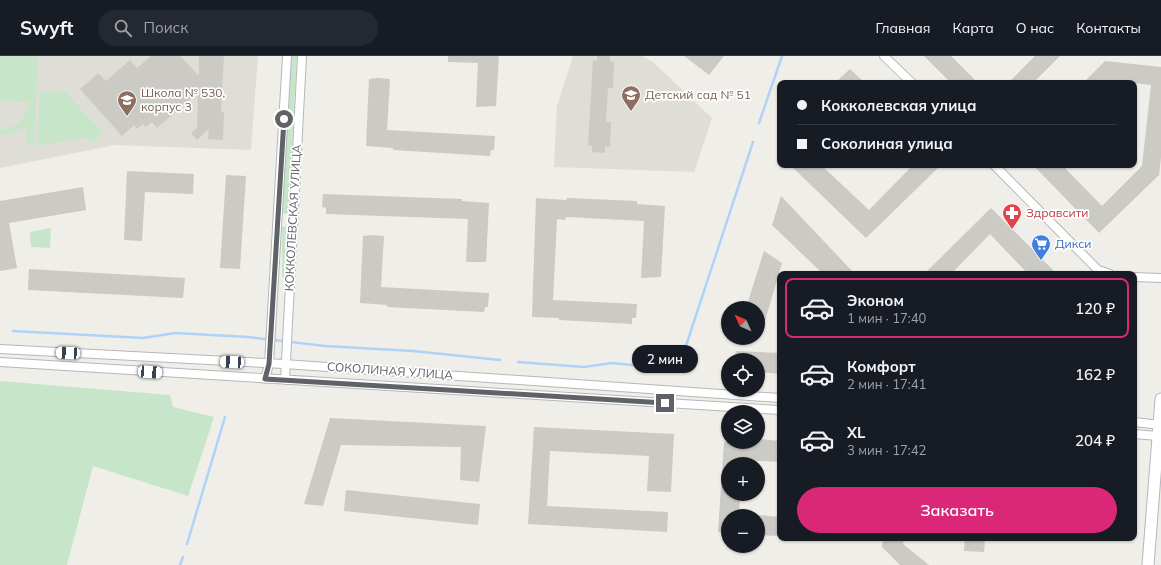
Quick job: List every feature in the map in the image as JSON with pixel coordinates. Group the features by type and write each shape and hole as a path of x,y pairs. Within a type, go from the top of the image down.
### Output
{"street":[{"name":"КОККОЛЕВСКАЯ УЛИЦА","path":"265,379 269,364 287,56"},
{"name":"КОККОЛЕВСКАЯ УЛИЦА","path":"285,380 284,364 302,56"},
{"path":"884,56 909,80"},
{"path":"997,168 1098,270 1101,271"},
{"path":"278,220 293,221"},
{"path":"1137,277 1161,278"},
{"name":"СОКОЛИНАЯ УЛИЦА","path":"0,349 284,364 777,398"},
{"name":"СОКОЛИНАЯ УЛИЦА","path":"0,362 777,410"},
{"path":"506,393 507,380"},
{"path":"1148,565 1160,430 1161,398"},
{"path":"1137,423 1160,430"},
{"path":"1137,434 1160,430"}],"shaded area":[{"name":"Школа № 530, корпус 3","path":"0,56 258,56 251,150 115,145 0,168"},
{"name":"Детский сад № 51","path":"573,56 642,56 653,62 712,118 694,172 554,167 557,106"}],"green space":[{"path":"0,56 38,56 34,145 26,145 27,126 15,133 0,135 0,129 11,127 20,121 26,113 29,102 0,100"},
{"path":"291,56 297,56 288,214 282,213"},
{"path":"40,91 69,92 69,96 103,133 91,143 85,137 37,146"},
{"path":"282,227 287,227 284,277 282,277"},
{"path":"51,228 50,248 31,247 30,232"},
{"path":"0,381 170,395 173,407 214,417 188,496 93,466 67,565 0,565"}],"building":[{"path":"151,56 180,56 199,76 199,56 224,56 221,111 224,112 223,140 208,139 209,129 197,140 191,133 197,128 198,92 157,128 152,122 146,127 143,124 137,129 134,125 122,136 80,89 98,73 106,81 130,60 137,68"},
{"path":"448,56 499,56 496,106 476,107 478,63 448,62"},
{"path":"597,56 610,56 610,61 614,62 613,88 608,88 606,122 611,122 610,147 605,146 605,153 592,152 592,146 588,145 593,60 597,61"},
{"path":"684,56 724,56 709,75"},
{"path":"924,56 951,56 975,80 948,80"},
{"path":"1035,56 1060,56 1036,80 1011,80"},
{"path":"1105,61 1161,67 1161,157 1159,175 1099,233 1036,168 1065,168 1102,206 1142,166 1151,85 1137,84 1137,80 1086,80"},
{"path":"850,69 862,80 838,80"},
{"path":"369,79 390,79 387,130 495,136 494,150 491,150 490,156 393,150 393,148 366,146"},
{"path":"793,168 824,168 869,210 910,168 938,168 866,238"},
{"path":"127,171 194,174 193,194 145,192 142,241 124,240"},
{"path":"226,175 246,176 240,269 220,268"},
{"path":"83,187 86,210 9,223 17,268 0,271 0,201"},
{"path":"323,194 462,199 462,201 489,203 486,262 466,262 468,219 326,214 326,208 322,207"},
{"path":"781,196 852,271 820,271 772,225"},
{"path":"536,198 637,201 637,204 665,206 661,277 641,278 644,221 566,217 565,220 557,219 553,300 637,304 636,318 632,318 632,324 532,317"},
{"path":"991,208 1054,271 1025,271 990,234 954,271 927,271"},
{"path":"363,236 384,236 381,287 489,293 488,307 485,307 484,312 387,307 387,305 360,303"},
{"path":"764,251 782,263 780,271 777,271 777,280 765,321 765,301 748,301"},
{"path":"29,269 185,278 183,298 28,290"},
{"path":"736,351 777,353 777,374 765,373 765,353 736,353"},
{"path":"330,418 486,426 479,482 460,480 461,447 341,445 323,506 304,504"},
{"path":"534,427 674,434 671,492 647,491 649,456 550,451 547,506 668,512 667,532 528,524"},
{"path":"765,440 777,441 777,462 765,461 765,457 723,457 724,449 765,449"},
{"path":"721,487 721,501 740,501 739,509 721,509 721,532 718,532"},
{"path":"346,490 480,504 478,525 344,511"},
{"path":"765,516 777,517 777,536 765,535"},
{"path":"883,541 904,541 903,544 929,565 900,565 882,547"},
{"path":"965,541 985,541 984,552 964,551"}],"waterway":[{"path":"759,123 782,56"},
{"path":"518,362 584,367 612,363 651,367 667,365 682,358 753,142"},
{"path":"13,331 143,338 175,333 248,337 325,346 413,351 500,360"},
{"path":"187,544 225,417"},
{"path":"180,565 183,557"}],"place":[{"name":"Детский сад № 51","path":"631,112"},
{"name":"Школа № 530, корпус 3","path":"127,117"},
{"name":"Здравсити","path":"1012,230"},
{"name":"Дикси","path":"1041,261"}],"route":[{"path":"284,119 269,364 265,379 665,403"}]}
